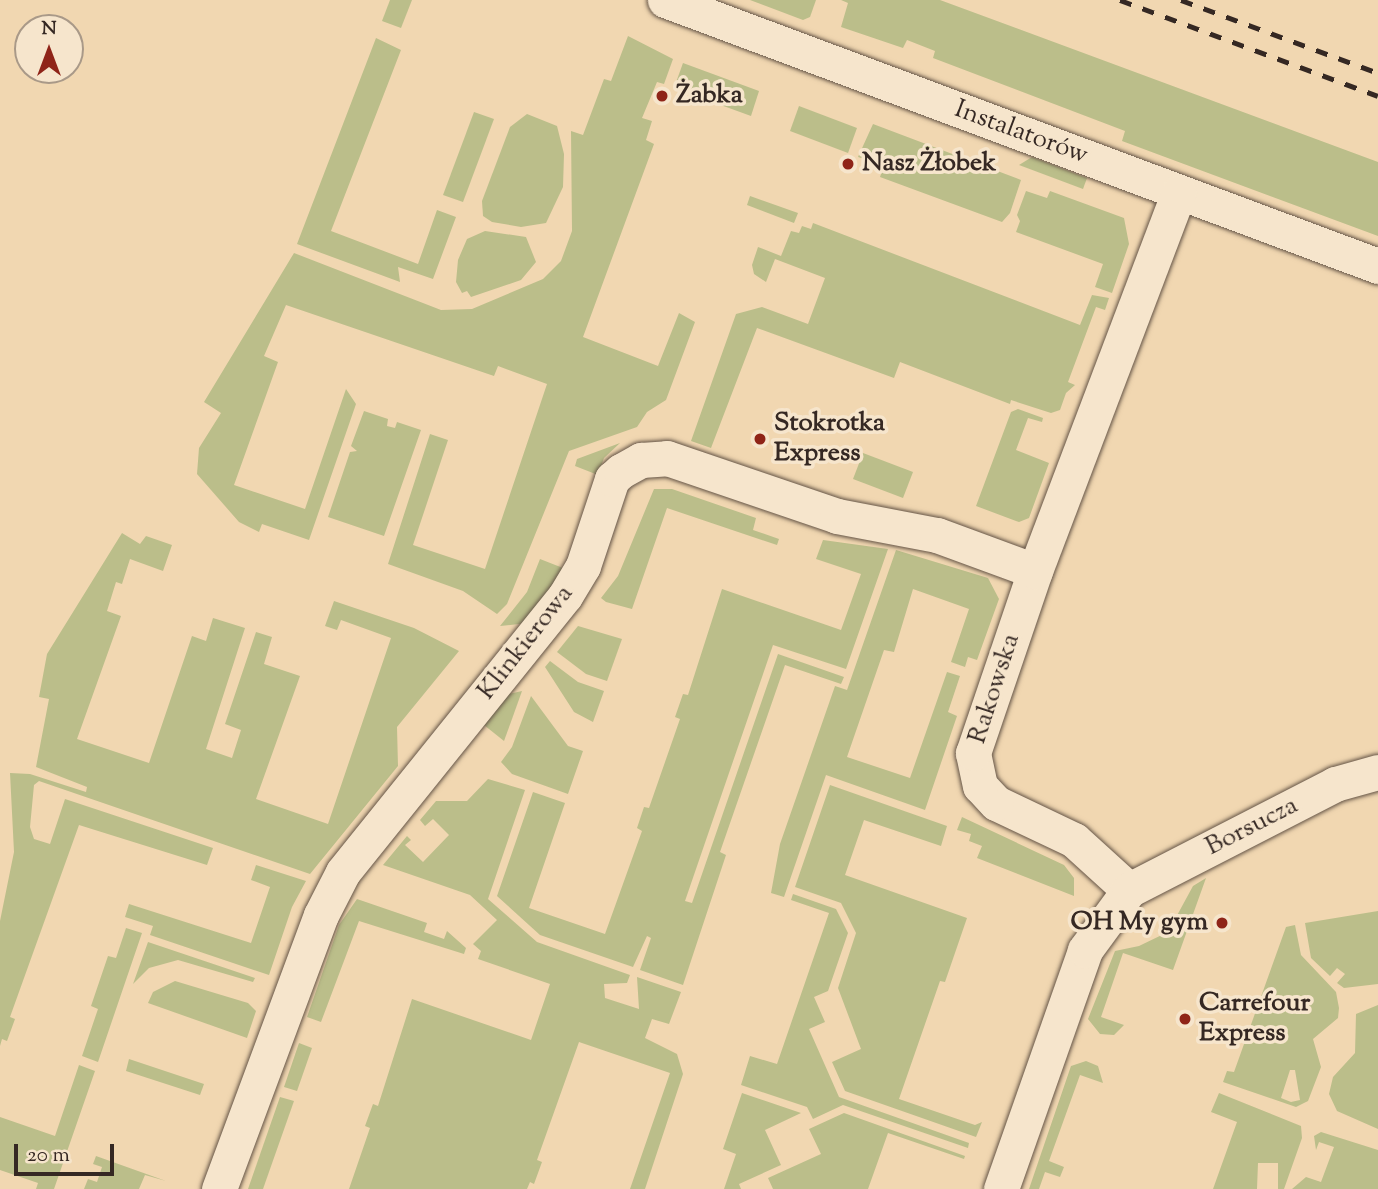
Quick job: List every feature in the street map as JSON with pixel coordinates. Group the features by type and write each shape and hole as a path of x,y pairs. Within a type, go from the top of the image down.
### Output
{"street":[{"name":"Instalatorów","path":"665,0 1378,266"},
{"name":"Rakowska","path":"1129,890 1074,840 996,803 973,771 978,731 1035,571 1179,192"},
{"name":"Klinkierowa","path":"219,1189 321,915 342,872 565,596 583,566 612,479 621,471 641,460 667,458 837,516 937,535 1035,571"},
{"name":"Borsucza","path":"1129,890 1335,784 1378,772"},
{"path":"1001,1189 1085,950 1129,890"}],"green space":[{"path":"390,0 412,0 401,28 382,21"},
{"path":"750,0 816,0 810,17 803,20"},
{"path":"841,0 940,0 1378,162 1378,236 1122,141 1125,131 933,58 935,51 907,40 903,48 841,27 848,3"},
{"path":"628,36 673,59 664,84 657,82 642,118 652,121 646,140 654,144 583,337 658,366 679,313 695,322 666,400 647,412 637,427 569,451 507,604 497,614 463,591 388,564 430,434 448,440 413,545 485,569 547,384 498,366 494,376 286,305 264,356 278,362 234,485 305,509 346,389 356,404 309,540 262,524 259,532 239,522 197,474 199,448 221,413 204,402 294,253 441,310 472,309 543,279 561,261 572,231 571,131 583,135 604,79 611,81"},
{"path":"376,38 401,50 331,231 418,264 437,210 456,217 433,279 398,267 400,282 297,244"},
{"path":"683,63 759,91 751,116 674,88"},
{"path":"799,106 857,128 848,153 790,131"},
{"path":"474,112 494,119 463,202 443,195"},
{"path":"527,114 557,126 564,154 563,187 546,223 521,227 492,222 483,216 482,201 510,127"},
{"path":"873,124 1021,180 1010,213 1002,222 880,177 884,165 858,157"},
{"path":"1032,157 1087,178 1083,189 1019,165"},
{"path":"1026,191 1047,198 1050,191 1124,218 1129,244 1112,293 1095,287 1103,264 1016,232 1020,221 1017,215"},
{"path":"750,196 798,213 794,223 747,205"},
{"path":"813,223 1080,325 1092,295 1109,298 1105,310 1096,307 1068,382 1075,385 1066,393 1060,410 1051,413 1011,400 1010,404 900,362 894,378 757,328 711,448 691,441 736,314 762,307 808,324 825,278 775,259 766,282 754,274 752,265 758,247 781,256 791,231 799,233 802,226 811,229"},
{"path":"485,231 526,237 536,262 521,280 471,297 467,291 462,293 456,282 458,260 467,239"},
{"path":"1018,409 1043,418 1042,422 1028,418 1016,450 1049,463 1029,518 1019,522 976,506 1011,412"},
{"path":"364,411 388,419 387,426 395,428 397,422 421,430 384,536 328,517 350,452 357,451 351,446"},
{"path":"620,443 604,458 598,475 575,466 577,459"},
{"path":"863,453 913,472 903,498 853,479"},
{"path":"654,489 672,489 756,518 753,530 779,539 777,545 667,508 632,609 606,602 601,598 618,576"},
{"path":"122,533 140,544 146,536 172,545 163,571 130,559 122,584 116,582 107,611 121,616 77,739 149,763 192,636 206,641 213,618 245,628 206,749 232,758 241,730 225,724 256,632 272,637 264,664 300,676 256,799 328,824 391,638 341,620 337,630 325,626 334,601 414,628 459,651 397,727 398,766 310,874 39,781 34,785 30,827 34,839 50,844 65,799 213,848 207,865 79,825 10,1017 15,1019 7,1041 2,1039 0,1046 0,921 14,852 10,773 30,774 86,792 87,787 36,767 49,699 39,697 47,654"},
{"path":"823,540 888,549 846,669 773,645 685,901 692,903 778,654 844,677 841,684 785,665 720,852 726,855 683,985 640,970 651,938 647,936 633,967 540,935 497,896 533,792 565,803 529,908 605,934 642,831 637,828 644,807 649,808 680,719 675,717 683,694 688,695 722,589 841,630 861,574 816,559"},
{"path":"896,550 988,578 999,599 977,660 968,657 965,667 951,662 969,609 913,589 894,652 884,650 847,757 910,778 947,672 960,676 948,712 957,716 925,810 826,775 784,897 771,893 780,844 835,686 847,690"},
{"path":"540,559 563,568 528,623 500,626 527,592"},
{"path":"578,626 622,639 607,681 586,674 557,652"},
{"path":"550,661 578,682 604,691 593,722 574,712 545,667"},
{"path":"522,691 504,741 484,725 509,694"},
{"path":"531,696 568,746 583,751 568,794 512,774 501,762 512,747"},
{"path":"488,779 525,790 488,899 537,942 630,975 627,983 604,984 605,998 639,1009 637,977 681,992 669,1024 652,1019 645,1038 677,1054 683,1074 645,1189 630,1189 670,1073 579,1042 537,1160 542,1162 534,1184 530,1182 527,1189 349,1189 370,1128 365,1126 373,1104 378,1106 412,999 531,1040 550,984 478,959 481,951 473,944 497,920 470,895 383,865 407,836 411,840 405,845 423,862 449,835 433,819 425,826 420,820 436,801 467,801"},
{"path":"830,785 947,826 941,846 864,820 845,875 967,918 945,982 940,981 899,1099 975,1125 982,1122 976,1137 845,1091 832,1062 861,1049 838,988 856,933 841,903 795,887"},
{"path":"962,817 1064,865 1074,878 1074,896 977,858 982,846 969,841 971,834 957,830"},
{"path":"256,865 306,881 292,907 269,975 150,935 153,926 125,917 129,904 251,943 270,887 251,880"},
{"path":"1206,878 1173,970 1123,953 1101,1017 1124,1025 1114,1035 1100,1034 1088,1019 1115,951 1139,946 1168,932 1193,886"},
{"path":"793,894 836,909 848,933 828,991 814,997 825,1022 809,1029 839,1097 969,1143 968,1148 843,1105 813,1119 807,1107 741,1085 750,1056 777,1064 829,913 791,900"},
{"path":"357,899 427,923 424,932 444,939 447,931 466,948 464,954 359,921 321,1022 307,1017 339,925"},
{"path":"1378,911 1378,984 1344,988 1337,983 1345,974 1337,968 1330,976 1311,958 1305,923"},
{"path":"1295,925 1301,955 1336,992 1339,1008 1338,1018 1313,1039 1321,1067 1308,1101 1296,1107 1223,1082 1227,1071 1234,1072 1286,927","holes":["1290,1070 1295,1070 1300,1100 1291,1102 1281,1098"]},
{"path":"126,928 142,933 98,1062 82,1056 98,1009 91,1006 108,956 116,958"},
{"path":"148,942 255,978 253,982 178,960 149,968 133,984"},
{"path":"175,981 248,1003 256,1011 247,1038 148,1003 153,992"},
{"path":"1378,1005 1378,1129 1337,1111 1329,1094 1333,1077 1355,1053 1356,1014"},
{"path":"299,1043 312,1048 297,1091 284,1087"},
{"path":"129,1059 204,1084 200,1095 126,1071"},
{"path":"1086,1061 1098,1066 1103,1083 1080,1075 1049,1161 1064,1167 1060,1177 1045,1172 1039,1189 1029,1189 1071,1066"},
{"path":"79,1065 95,1071 54,1189 36,1189 38,1183 0,1170 0,1117 55,1136"},
{"path":"742,1093 801,1113 765,1130 781,1165 739,1184 741,1189 724,1189 736,1154 723,1149"},
{"path":"1219,1093 1301,1126 1302,1138 1284,1189 1278,1189 1278,1163 1258,1163 1257,1189 1213,1189 1237,1122 1211,1112"},
{"path":"280,1097 294,1101 263,1189 248,1189"},
{"path":"844,1113 965,1156 964,1159 888,1133 868,1189 773,1189 768,1178 821,1154 809,1129"},
{"path":"1321,1132 1378,1150 1378,1189 1292,1189 1306,1177 1321,1182 1334,1147 1319,1142 1316,1150 1314,1136"},
{"path":"96,1156 166,1181 145,1175 139,1189 84,1189 88,1179 97,1182 102,1167 93,1164"}],"railway":[{"path":"1120,0 1378,96"},
{"path":"1181,0 1378,73"}],"place":[{"name":"Żabka","path":"662,96"},
{"name":"Nasz Żłobek","path":"848,164"},
{"name":"Stokrotka Express","path":"760,439"},
{"name":"OH My gym","path":"1222,923"},
{"name":"Carrefour Express","path":"1185,1019"}]}
